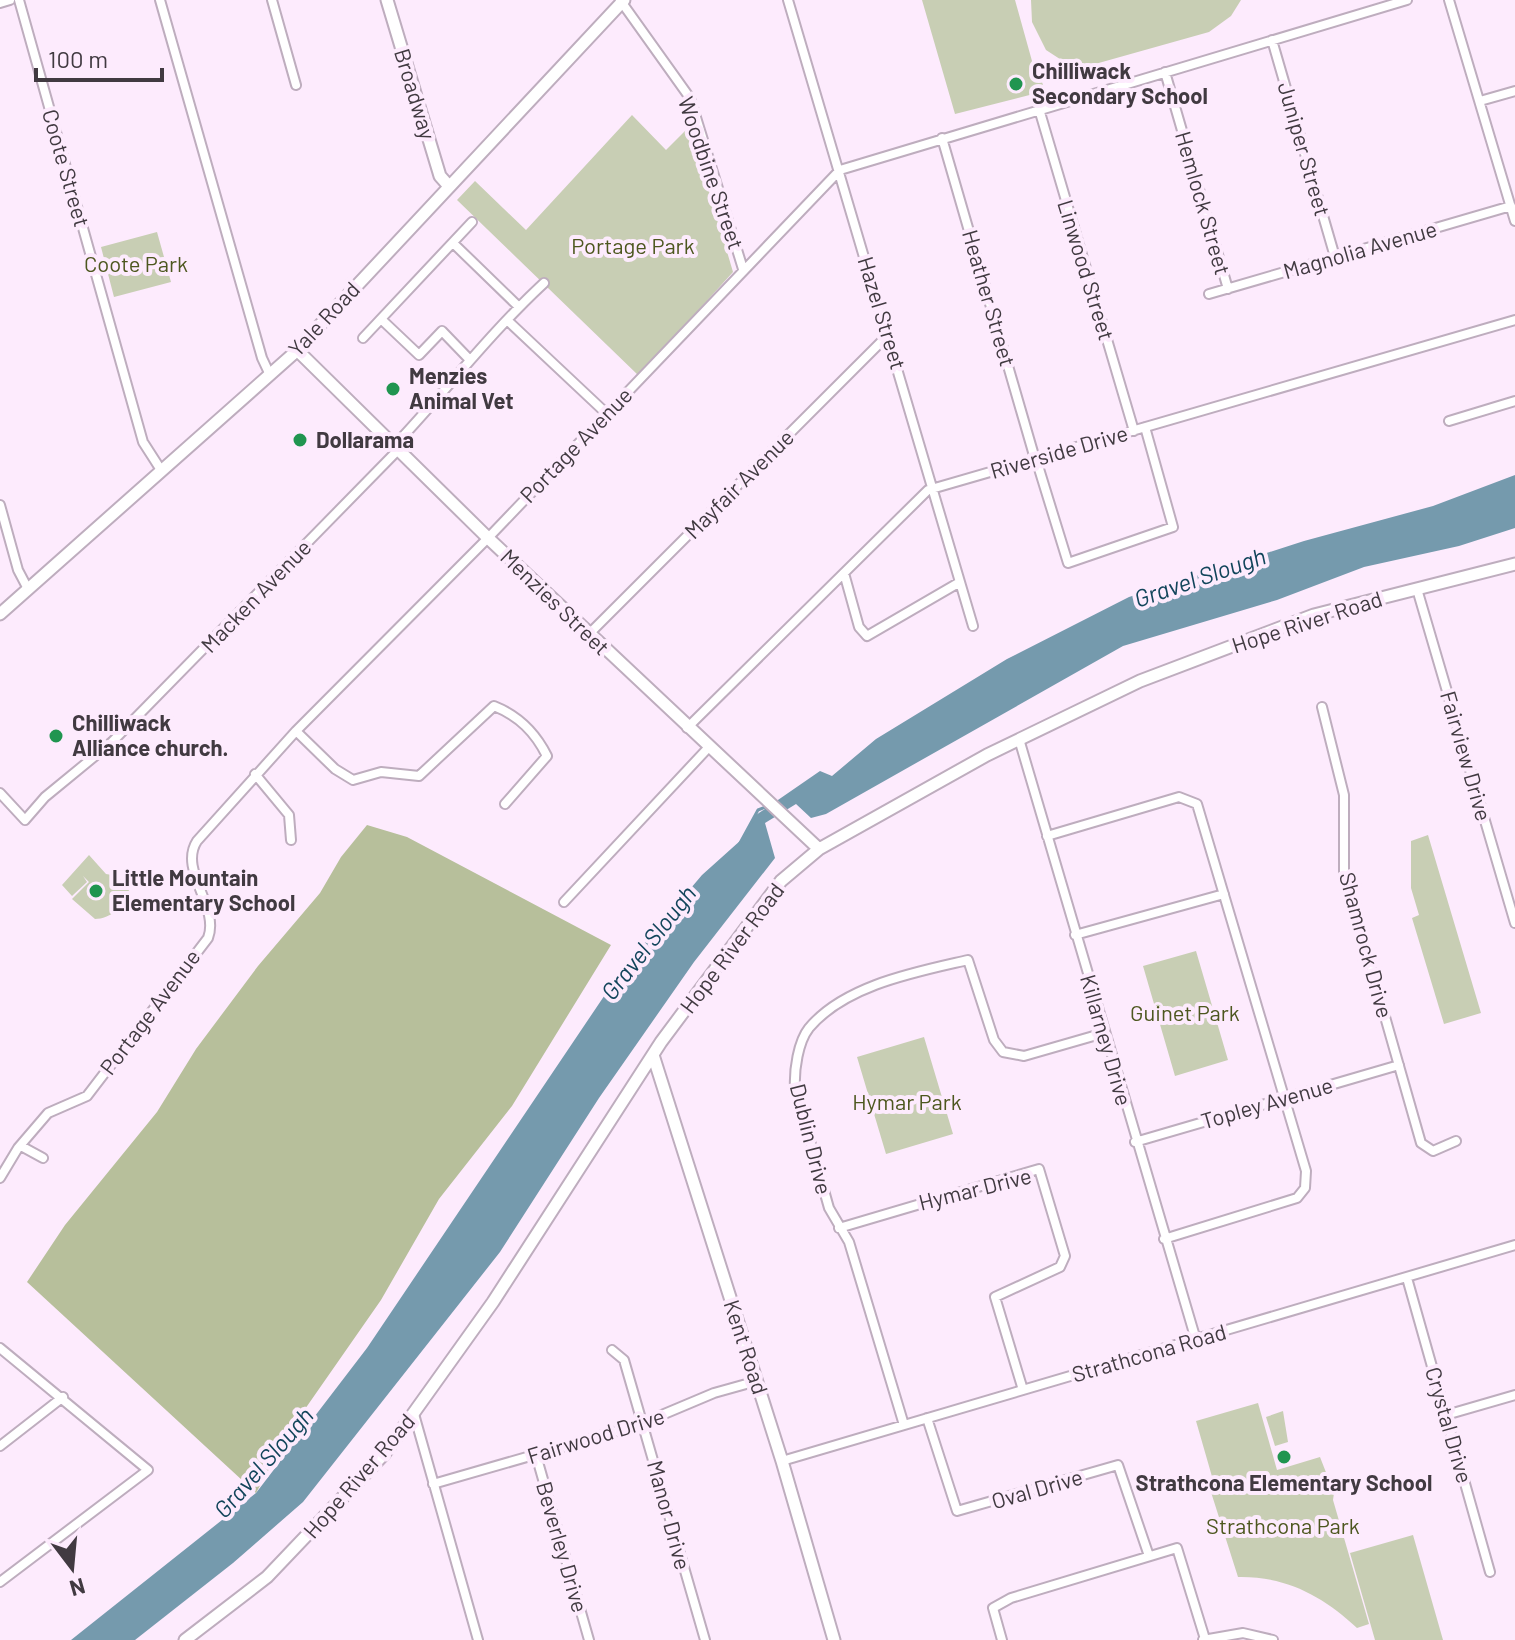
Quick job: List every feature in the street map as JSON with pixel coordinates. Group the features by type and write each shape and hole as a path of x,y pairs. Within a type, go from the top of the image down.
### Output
{"street":[{"path":"0,3 10,0"},
{"name":"Coote Street","path":"19,0 143,442 161,470"},
{"path":"160,0 257,343 270,375"},
{"path":"272,0 296,85"},
{"name":"Broadway","path":"387,0 440,176 448,185"},
{"name":"Hazel Street","path":"788,0 973,626"},
{"name":"Portage Avenue","path":"0,1178 48,1113 87,1096 208,938 210,923 192,848 296,731 488,538 840,170 1272,40 1375,5 1407,0"},
{"path":"1449,0 1515,221"},
{"name":"Yale Road","path":"0,614 297,350 621,1"},
{"name":"Woodbine Street","path":"621,1 690,98 743,269"},
{"name":"Juniper Street","path":"1272,40 1335,257"},
{"name":"Hemlock Street","path":"1165,72 1228,289"},
{"path":"1480,101 1515,91"},
{"name":"Linwood Street","path":"1039,109 1134,431"},
{"name":"Heather Street","path":"942,138 1068,563 1173,527 1145,427"},
{"path":"436,162 463,169"},
{"name":"Magnolia Avenue","path":"1209,294 1511,206"},
{"path":"363,338 472,222"},
{"path":"453,243 519,307"},
{"name":"Macken Avenue","path":"0,793 25,820 45,797 112,742 396,447 459,377 469,359 544,283"},
{"path":"381,319 419,355 442,331 469,359"},
{"path":"507,320 607,414"},
{"name":"Riverside Drive","path":"687,728 933,489 1515,320"},
{"name":"Mayfair Avenue","path":"589,634 889,334"},
{"name":"Menzies Street","path":"297,350 488,538 754,792 819,849"},
{"path":"1449,421 1515,401"},
{"path":"0,505 18,570 28,589"},
{"name":"Hope River Road","path":"185,1640 267,1577 351,1490 414,1414 493,1302 653,1055 781,881 819,849 1019,739 1140,681 1263,632 1515,564"},
{"path":"844,573 859,627 867,636 960,582"},
{"name":"Fairview Drive","path":"1417,589 1515,923"},
{"path":"296,731 335,769 353,780 381,772 419,776 494,706 511,713 526,725 547,756 505,804"},
{"name":"Shamrock Drive","path":"1322,707 1344,795 1344,873 1421,1143 1433,1151 1456,1141"},
{"name":"Killarney Drive","path":"1019,739 1135,1142 1196,1340"},
{"path":"564,902 708,748"},
{"path":"255,774 289,815 291,840"},
{"path":"1047,836 1179,797 1197,804 1285,1098 1306,1171 1305,1188 1297,1198 1164,1239"},
{"path":"1075,935 1224,894"},
{"name":"Dublin Drive","path":"904,1425 849,1242 829,1208 795,1088 794,1071 807,1030 833,1006 877,986 968,960 994,1040 1003,1052 1024,1056 1104,1033"},
{"name":"Kent Road","path":"653,1055 782,1461 834,1640"},
{"name":"Topley Avenue","path":"1135,1142 1399,1065"},
{"path":"21,1146 43,1158"},
{"name":"Hymar Drive","path":"839,1228 1039,1169 1065,1256 1060,1267 995,1297 1023,1390"},
{"name":"Strathcona Road","path":"782,1461 1515,1245"},
{"name":"Crystal Drive","path":"1407,1278 1490,1572"},
{"path":"0,1348 148,1470 0,1582"},
{"name":"Manor Drive","path":"612,1350 624,1360 644,1423 675,1545 705,1640"},
{"name":"Fairwood Drive","path":"433,1484 644,1423 714,1393 757,1381"},
{"path":"1446,1415 1515,1395"},
{"path":"0,1446 63,1397"},
{"path":"414,1414 478,1640"},
{"name":"Oval Drive","path":"927,1418 957,1511 1118,1465 1149,1556"},
{"name":"Beverley Drive","path":"536,1455 589,1640"},
{"path":"1002,1640 993,1608 1011,1598 1177,1548 1204,1640 1243,1633 1273,1640"}],"green space":[{"path":"922,0 1015,0 1037,79 1041,79 1045,91 955,114"},
{"path":"1031,0 1241,0 1231,16 1209,32 1088,66 1066,63 1046,50 1032,22"},
{"name":"Portage Park","path":"632,115 666,150 690,126 733,272 639,376 457,200 475,181 526,230"},
{"name":"Coote Park","path":"157,232 171,282 114,297 101,247"},
{"path":"367,825 407,837 611,945 512,1106 439,1199 381,1300 289,1432 256,1493 27,1282 65,1225 157,1112 196,1049 258,966 320,893 341,857"},
{"path":"1428,835 1481,1013 1444,1024 1412,918 1419,915 1411,888 1411,841"},
{"path":"89,855 106,874 118,876 130,892 125,902 106,917 95,919 72,899 89,882 83,876 87,882 72,896 62,885"},
{"name":"Guinet Park","path":"1196,951 1228,1060 1175,1076 1143,966"},
{"name":"Hymar Park","path":"924,1037 953,1134 886,1154 857,1057"},
{"name":"Strathcona Park","path":"1258,1403 1277,1470 1320,1457 1334,1493 1333,1500 1369,1624 1357,1628 1331,1606 1288,1584 1238,1577 1210,1489 1215,1487 1196,1421"},
{"path":"1283,1411 1288,1442 1275,1446 1266,1417"},
{"path":"1413,1535 1443,1640 1375,1640 1350,1553"}],"water":[{"path":"1515,475 1515,528 1459,546 1364,567 1277,600 1123,646 826,814 811,818 796,804 765,823 775,858 694,962 599,1098 500,1252 303,1502 233,1563 135,1640 71,1640 256,1493 367,1348 623,968 702,875 741,840 756,815 820,771 832,776 876,739 1007,659 1129,597 1304,541 1433,506"}],"waterway":[{"name":"Gravel Slough","path":"740,843 758,810 768,806"}],"place":[{"name":"Chilliwack Secondary School","path":"1016,84"},
{"name":"Menzies Animal Vet","path":"393,389"},
{"name":"Dollarama","path":"300,440"},
{"name":"Chilliwack Alliance church.","path":"56,736"},
{"name":"Little Mountain Elementary School","path":"96,891"},
{"name":"Strathcona Elementary School","path":"1284,1457"}]}
